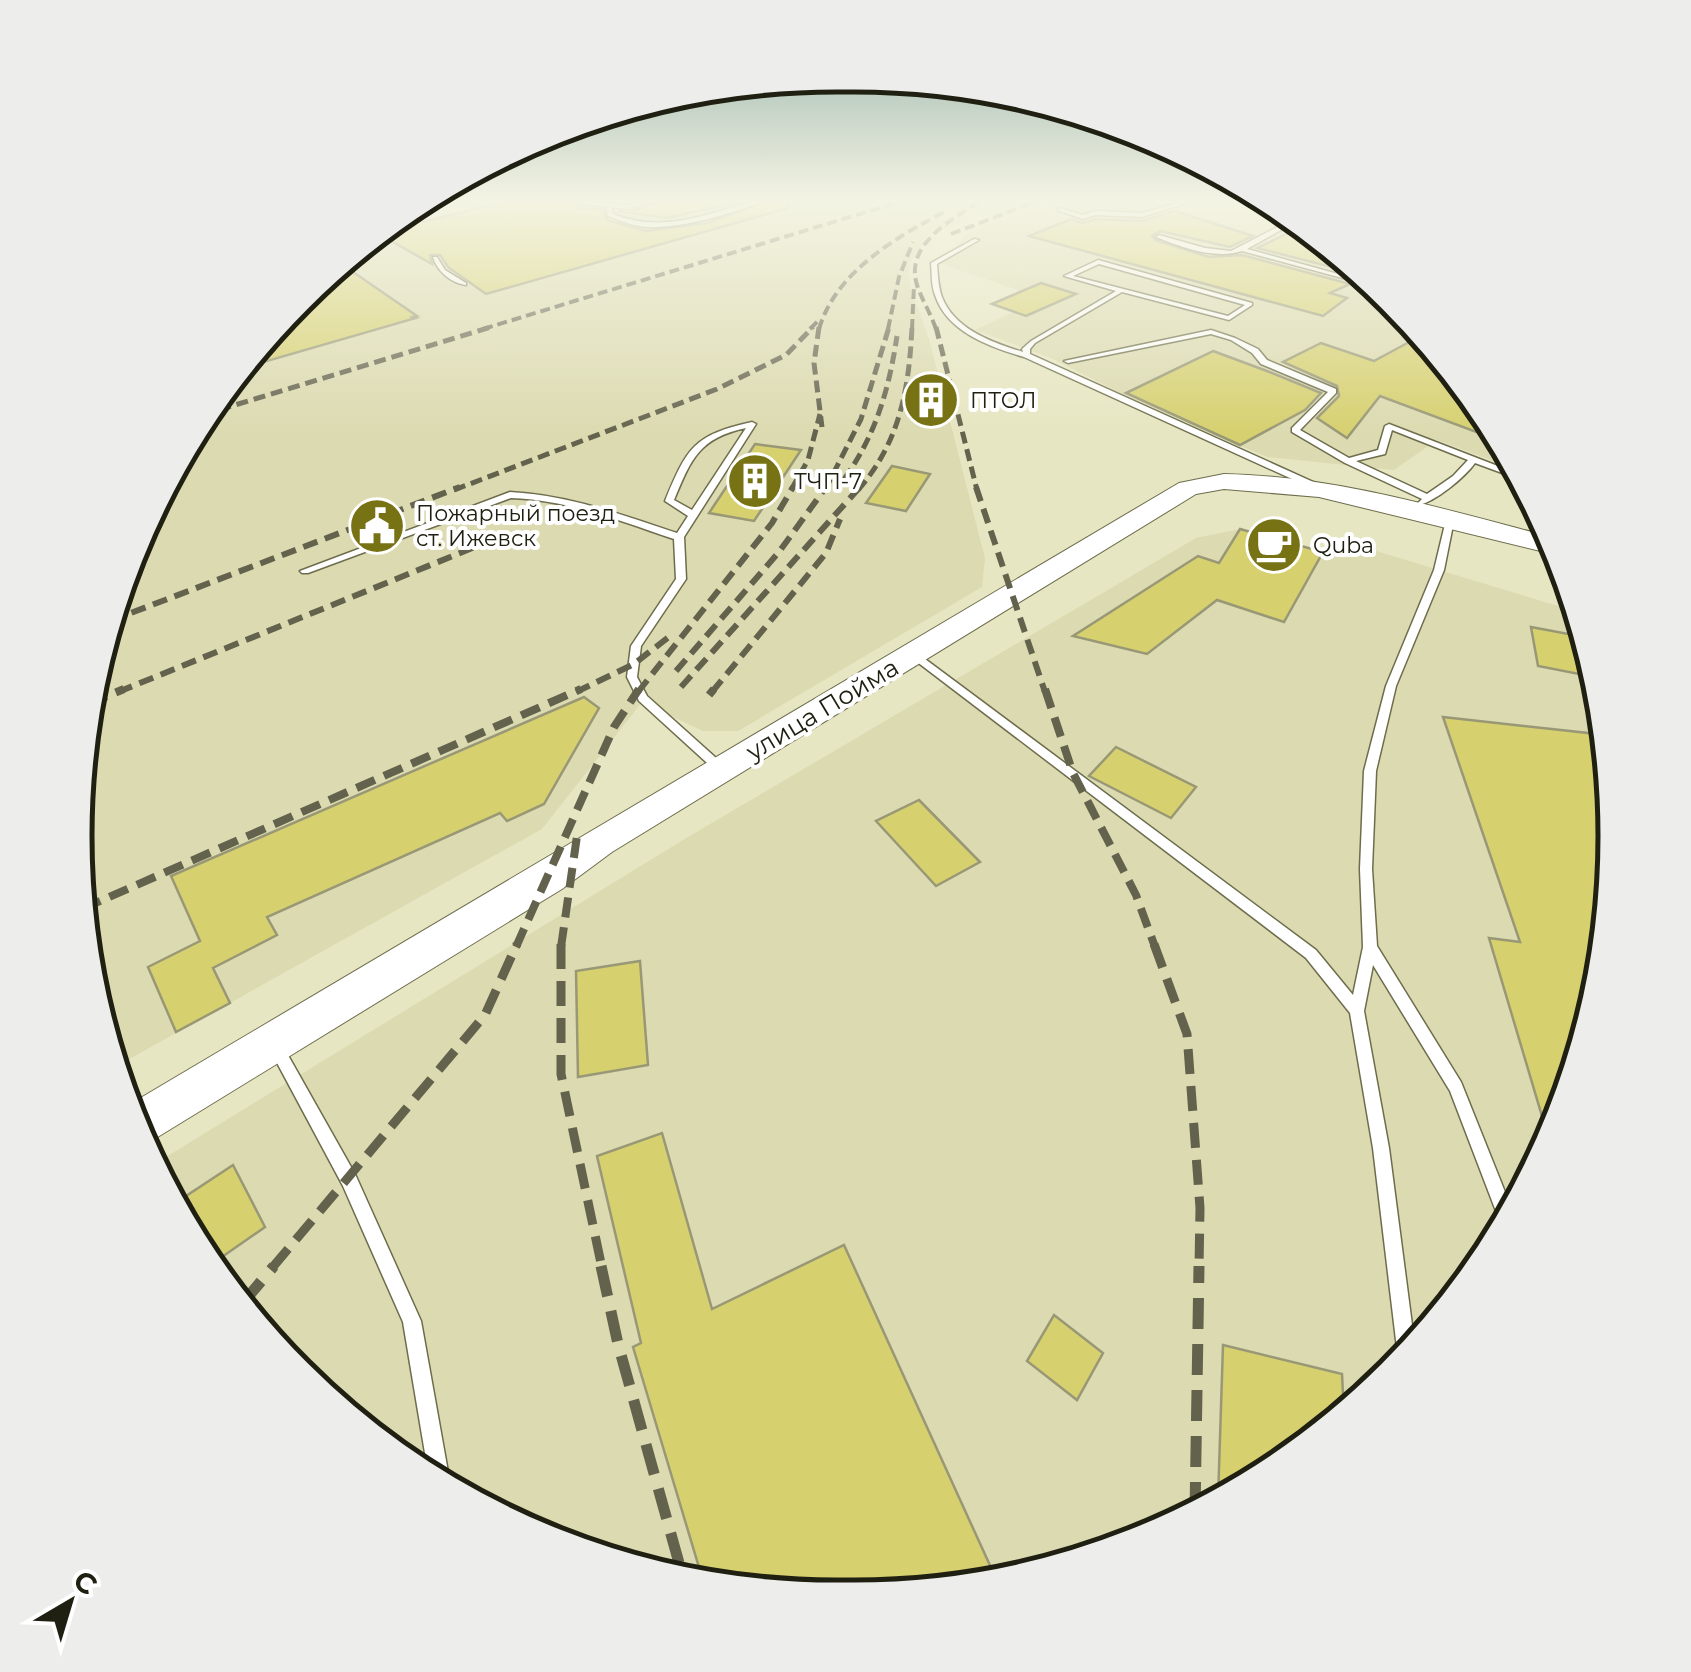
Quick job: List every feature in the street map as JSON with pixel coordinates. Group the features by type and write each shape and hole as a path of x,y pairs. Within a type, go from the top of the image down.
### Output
{"main road":[{"name":"улица Пойма","path":"148,1119 1188,488 1207,482 1250,480 1420,505 1450,520 1538,543"}],"lane":[{"path":"456,279 464,284"},
{"path":"936,279 938,298 968,332 1328,492"},
{"path":"1079,279 1229,318 1250,304 1160,279"},
{"path":"1027,355 1026,349 1033,342 1121,290"},
{"path":"1068,362 1211,332 1233,338 1256,351 1264,362 1333,390 1295,430 1420,505 1448,480 1465,472 1472,461"},
{"path":"694,515 668,501 689,453 716,430 752,424 694,515 679,537 681,579 636,646 632,677 643,698 721,769"},
{"path":"1348,461 1382,452 1389,426 1503,472"},
{"path":"305,570 510,495 530,494 572,504 679,537"},
{"path":"1404,1336 1381,1148 1357,1011 1370,947 1366,868 1370,770 1391,686 1440,570 1450,520"},
{"path":"912,655 1311,954 1357,1011"},
{"path":"1370,947 1456,1087 1501,1203"},
{"path":"274,1044 349,1180 412,1321 436,1463"}],"shaded area":[{"path":"344,279 910,279 929,339 985,558 982,587 738,731 703,731 669,715 646,697 542,829 128,1060 107,981 94,885 92,836 99,739 118,644 149,551 192,464 218,423 277,346"},
{"path":"985,279 1347,279 1381,310 1445,383 1498,463 1437,440 1394,470 1268,457 1162,414 1051,358 975,330 1013,312 992,304 1020,291"},
{"path":"1240,529 1322,552 1333,538 1562,607 1592,739 1598,836 1592,933 1573,1028 1542,1121 1499,1208 1445,1289 1381,1362 1308,1426 1227,1480 1184,1503 1140,1523 1047,1554 1000,1565 904,1578 787,1578 739,1573 691,1565 597,1540 551,1523 464,1480 383,1426 346,1395 310,1362 246,1289 192,1208 166,1157 688,837 1196,538"}],"building":[{"path":"344,279 363,279 416,318 264,362"},
{"path":"465,279 539,279 486,294"},
{"path":"1187,279 1331,279 1350,284 1330,293 1347,298 1323,316"},
{"path":"1041,283 1076,294 1026,316 992,304"},
{"path":"1410,342 1479,433 1380,396 1347,438 1317,418 1339,396 1337,386 1283,362 1321,343 1374,361"},
{"path":"1213,351 1321,393 1305,410 1240,445 1126,393"},
{"name":"ПТОЛ","path":"939,381 949,418 922,419 914,382"},
{"name":"ТЧП-7","path":"755,444 801,450 754,521 709,513"},
{"path":"892,466 930,474 906,511 866,503"},
{"path":"1240,529 1323,552 1284,622 1217,600 1147,654 1073,636 1198,556 1219,563"},
{"path":"1531,627 1570,634 1580,674 1538,666"},
{"path":"584,697 599,708 544,804 507,821 500,813 267,917 277,935 213,968 230,1003 176,1032 148,967 200,941 171,876"},
{"path":"1443,717 1591,733 1598,836 1592,933 1573,1028 1543,1119 1489,938 1520,942"},
{"path":"1116,747 1196,787 1171,818 1089,776"},
{"path":"919,800 980,862 936,886 876,821"},
{"path":"640,961 648,1065 578,1077 576,971"},
{"path":"662,1133 712,1309 844,1245 991,1567 855,1580 787,1578 699,1566 633,1347 641,1343 597,1156"},
{"path":"233,1165 265,1227 223,1256 186,1196"},
{"path":"1054,1315 1103,1353 1077,1400 1027,1361"},
{"path":"1223,1345 1342,1374 1343,1397 1308,1426 1218,1485"}],"railway":[{"path":"483,329 647,279"},
{"path":"819,329 827,308 849,279"},
{"path":"888,329 899,279"},
{"path":"916,279 936,329"},
{"path":"912,329 914,285"},
{"path":"810,329 819,320"},
{"path":"229,407 491,327"},
{"path":"454,490 717,389 786,355 813,327"},
{"path":"819,327 814,363 822,427"},
{"path":"825,490 861,419 889,327"},
{"path":"858,490 884,453 900,414 912,327"},
{"path":"936,327 977,490"},
{"path":"844,479 865,446 880,411 897,336"},
{"path":"791,490 808,460 820,414"},
{"path":"127,615 460,487"},
{"path":"638,692 772,523 793,487"},
{"path":"676,671 779,552 826,487"},
{"path":"681,687 860,487"},
{"path":"977,490 1045,692"},
{"path":"712,692 826,553 840,519"},
{"path":"118,692 497,538"},
{"path":"576,692 634,664 670,636"},
{"path":"106,696 124,689"},
{"path":"96,903 581,689"},
{"path":"516,947 614,727 639,689"},
{"path":"709,695 714,689"},
{"path":"1045,689 1073,773 1136,895 1155,947"},
{"path":"561,947 577,836"},
{"path":"272,1268 485,1015 517,944"},
{"path":"1154,944 1187,1034 1200,1208 1199,1268"},
{"path":"561,947 561,1074 602,1268"},
{"path":"250,1294 274,1266"},
{"path":"601,1266 618,1344 679,1562"},
{"path":"1195,1497 1199,1266"}],"place":[{"name":"ПТОЛ","path":"931,400"},
{"name":"ТЧП-7","path":"755,481"},
{"name":"Пожарный поезд ст. Ижевск","path":"377,526"},
{"name":"Quba","path":"1274,545"}]}
